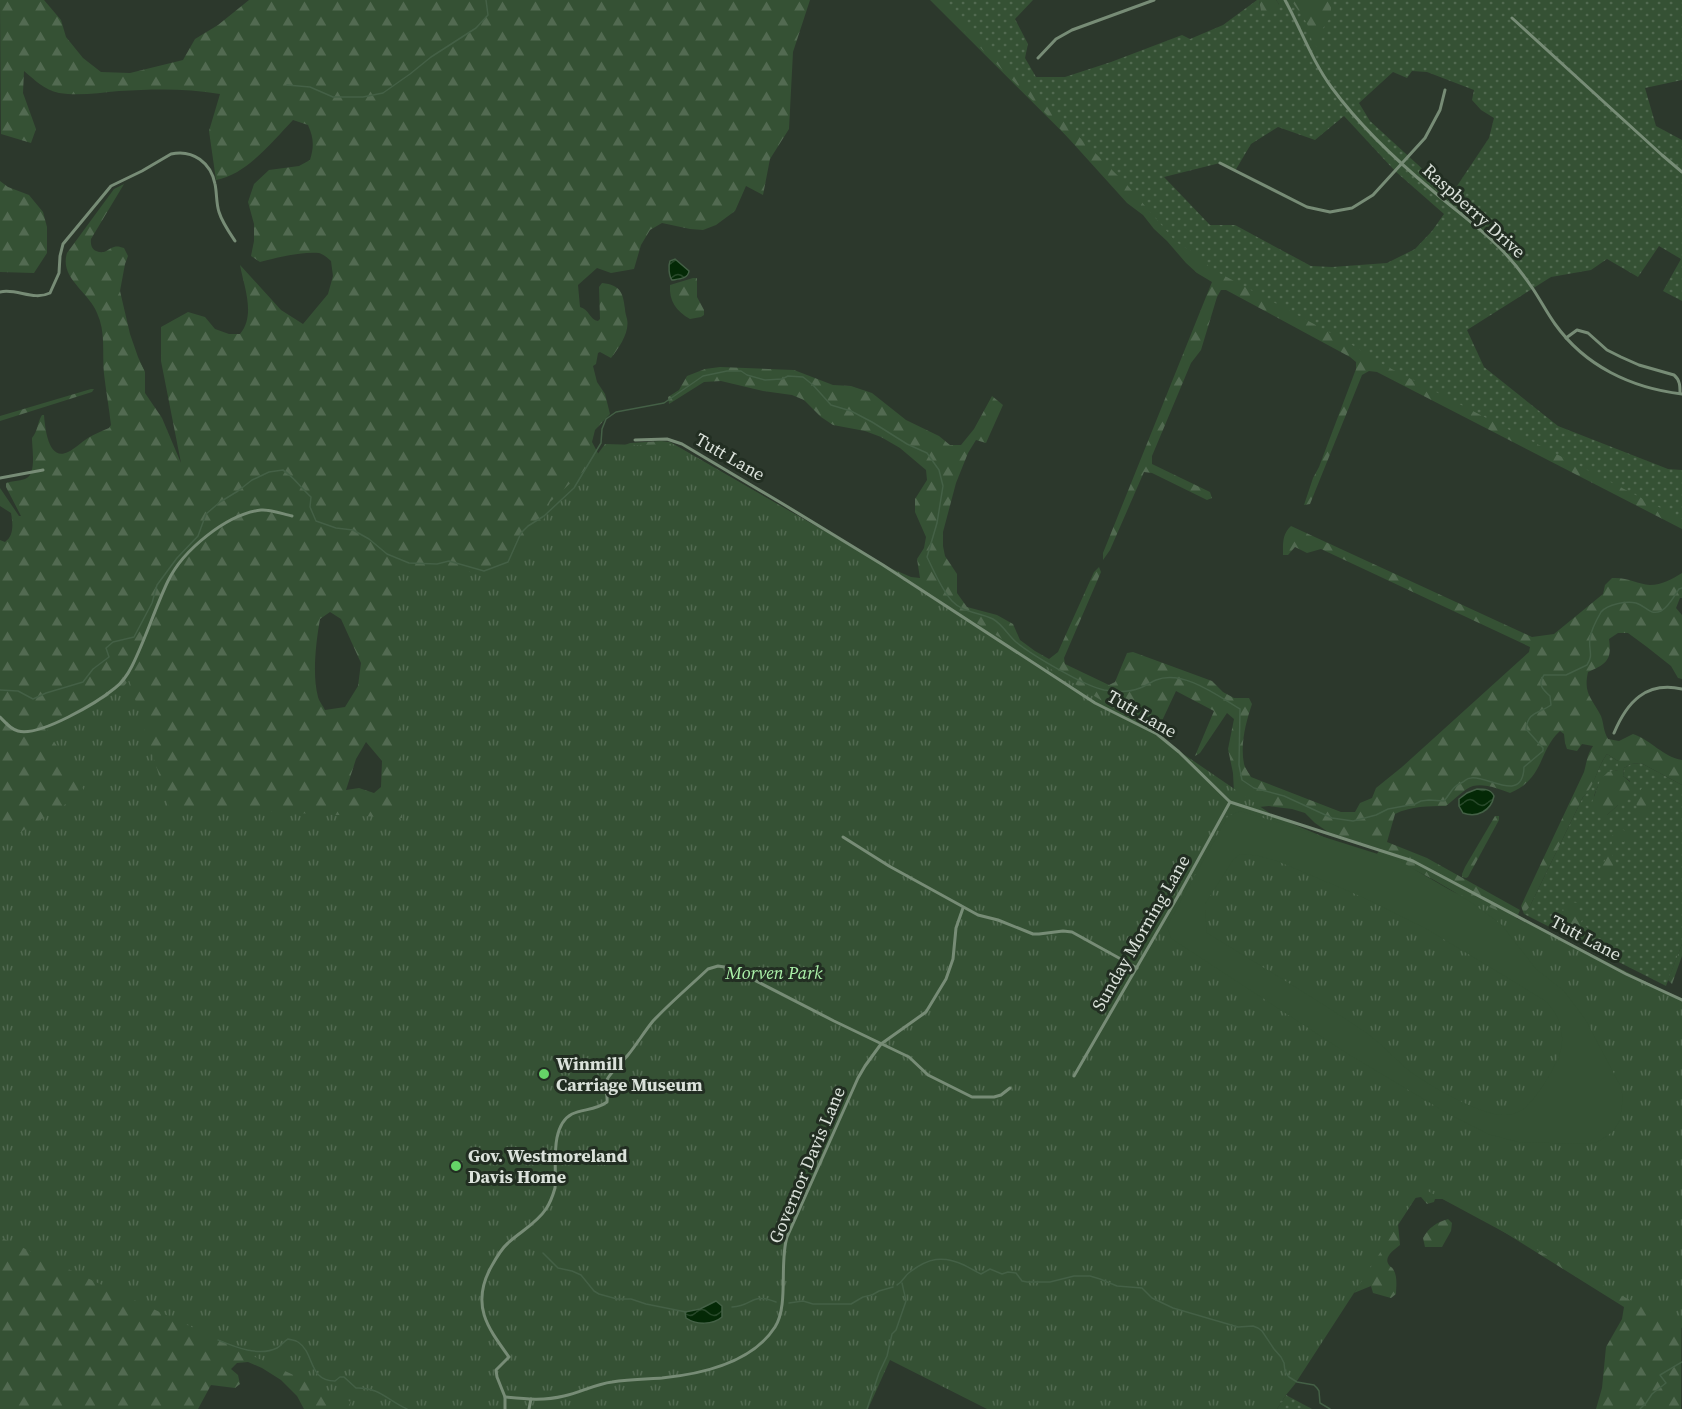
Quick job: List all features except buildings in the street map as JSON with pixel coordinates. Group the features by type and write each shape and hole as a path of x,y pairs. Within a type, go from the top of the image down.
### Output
{"street":[{"path":"1038,58 1056,39 1072,30 1154,0"},
{"name":"Raspberry Drive","path":"1285,0 1327,81 1355,115 1402,164 1506,255 1525,278 1566,338 1593,363 1620,378 1648,388 1681,394"},
{"path":"1512,18 1682,172"},
{"path":"1221,163 1314,210 1330,212 1345,210 1367,200 1419,145 1431,129 1440,110 1445,90"},
{"path":"0,292 11,291 38,296 50,293 56,282 63,244 111,186 134,176 171,154 197,156 209,168 215,183 219,214 235,241"},
{"path":"1566,338 1577,330 1583,331 1607,350 1621,357 1674,375 1680,383 1681,394"},
{"name":"Tutt Lane","path":"635,441 667,439 681,444 783,504 951,608 1095,702 1157,735 1179,752 1230,802 1413,861 1626,974 1682,1000"},
{"path":"0,478 43,470"},
{"path":"0,717 18,731 41,729 63,720 116,688 133,664 168,581 187,554 213,531 236,518 262,510 292,516"},
{"path":"1614,733 1620,718 1636,698 1647,691 1666,687 1682,689"},
{"name":"Sunday Morning Lane","path":"1074,1076 1230,802"},
{"path":"843,837 889,866 978,915 998,920 1033,934 1072,932 1137,968"},
{"name":"Governor Davis Lane","path":"505,1397 538,1401 566,1396 615,1381 663,1378 693,1373 736,1360 751,1352 763,1340 776,1326 780,1313 783,1293 783,1254 787,1237 858,1078 881,1044 918,1019 932,1004 951,968 956,928 963,908"},
{"path":"505,1409 505,1397 496,1370 509,1358 490,1330 483,1314 483,1285 488,1274 507,1243 526,1230 547,1208 555,1189 554,1163 560,1129 571,1114 601,1107 607,1102 605,1086 610,1074 630,1053 653,1022 708,969 718,966 731,968 909,1057 928,1075 972,1097 994,1097 1010,1088"},
{"path":"529,1409 531,1400"}],"green space":[{"path":"0,0 44,0 61,20 66,37 83,58 101,72 130,73 183,60 195,39 218,25 249,0 810,0 793,52 789,129 770,159 763,195 746,186 735,211 716,225 703,230 662,223 650,230 641,245 634,269 611,273 597,268 578,285 580,307 598,321 600,319 599,287 602,283 617,288 623,298 628,324 620,345 611,358 600,352 593,366 597,382 605,394 610,414 595,430 592,442 599,455 630,443 670,442 883,565 911,577 920,578 917,559 924,548 926,537 915,512 915,499 927,480 926,470 900,448 865,431 833,425 804,400 792,395 721,381 704,382 669,404 668,397 679,390 687,376 705,369 720,367 794,370 833,385 851,386 872,393 906,420 939,436 950,445 961,445 974,429 992,396 1003,405 986,443 976,440 968,453 956,483 943,532 945,556 957,574 957,593 967,607 997,615 1013,624 1020,640 1049,659 1058,652 1094,572 1099,567 1101,572 1064,658 1065,664 1109,685 1115,682 1127,653 1133,652 1212,681 1223,692 1234,698 1249,698 1252,704 1243,749 1244,764 1251,777 1341,812 1355,812 1360,803 1372,798 1376,788 1529,652 1530,647 1321,549 1307,553 1295,547 1288,555 1283,555 1283,543 1291,526 1532,637 1554,634 1603,594 1605,585 1612,578 1654,585 1682,573 1682,598 1676,608 1682,615 1682,679 1678,678 1671,666 1628,633 1618,633 1609,639 1609,657 1604,664 1588,672 1587,686 1589,696 1601,716 1608,739 1619,741 1633,734 1669,756 1682,760 1682,785 1641,763 1631,764 1624,768 1623,776 1632,786 1632,793 1628,800 1607,815 1598,815 1590,808 1600,780 1608,772 1618,770 1618,761 1607,754 1524,914 1521,906 1584,772 1593,746 1582,744 1577,751 1567,749 1564,734 1560,731 1529,780 1510,793 1477,785 1470,787 1446,806 1414,808 1395,814 1387,842 1427,858 1520,910 1516,920 1478,906 1407,866 1375,856 1381,849 1328,832 1305,813 1269,806 1259,807 1234,793 1228,749 1234,719 1227,713 1200,753 1195,756 1214,711 1176,691 1153,740 486,1409 304,1409 297,1396 281,1380 248,1362 237,1363 231,1369 238,1375 240,1384 235,1388 211,1385 198,1409 0,1409 0,540 5,542 8,539 12,525 11,513 0,506 0,488 21,516 6,483 29,477 33,461 32,438 42,415 44,415 49,442 56,452 61,454 71,451 111,425 100,320 93,305 67,270 67,253 114,189 124,184 91,239 91,245 95,251 101,252 115,247 124,248 128,256 120,291 130,334 145,372 145,393 162,418 181,463 161,361 161,327 188,312 205,317 215,329 229,334 240,334 247,318 248,301 240,265 281,310 303,324 328,294 333,276 331,261 319,253 297,254 260,262 251,256 254,224 248,202 254,184 269,170 299,166 310,160 313,143 308,125 293,120 248,165 238,172 216,180 209,131 220,94 157,89 66,94 49,90 24,71 23,93 36,129 31,143 1,134","holes":["330,612 341,619 361,663 358,686 345,707 325,710 316,688 315,658 320,619","366,742 382,761 381,787 374,793 359,788 346,790 356,759"]},
{"path":"930,0 1033,0 1015,19 1028,44 1025,58 1036,77 1065,77 1182,35 1190,39 1223,25 1257,0 1259,0 1261,11 1279,4 1276,0 1682,0 1682,80 1645,88 1656,126 1682,140 1682,301 1663,291 1681,259 1659,246 1638,277 1607,259 1591,270 1551,277 1467,330 1484,367 1558,426 1668,469 1682,470 1682,522 1366,363 1197,266","holes":["1412,71 1427,72 1474,90 1472,100 1481,110 1494,118 1489,138 1451,195 1370,121 1359,103 1393,72 1407,78","1344,116 1395,171 1444,214 1415,249 1387,263 1332,267 1311,266 1235,225 1210,225 1164,177 1220,163 1235,171 1251,144 1278,127 1315,140"]},
{"path":"933,0 943,0 1128,186 1176,242 1201,257 1210,268 1349,343 1382,364 1682,519 1682,529 1377,372 1369,371 1362,375 1310,504 1304,505 1356,369 1356,362 1226,290 1221,290 1201,350 1191,363 1152,456 1152,464 1210,492 1212,498 1207,500 1152,473 1144,472 1110,550 1103,560 1103,553 1212,282 1186,263 1143,215 1127,203 1052,120"},
{"path":"1259,0 1276,0 1279,4 1271,15 1266,15 1261,11"},
{"path":"1291,0 1332,0 1330,18 1321,31 1319,48 1314,44 1307,23"},
{"path":"0,181 8,187 29,195 43,212 47,227 47,253 34,273 0,272"},
{"path":"697,278 697,297 704,310 704,315 690,319 674,305 670,285"},
{"path":"94,389 92,392 0,421 0,416"},
{"name":"Morven Park","path":"605,444 673,444 883,565 1141,725 1274,816 1544,930 1682,1000 1682,1328 1422,1188 1277,1409 987,1409 890,1360 868,1409 348,1409 351,1402 0,1237 0,845 85,792 47,730 67,721 124,686 129,680 169,807 402,818 396,565 454,569 480,574 502,570 512,562 540,529 550,502 589,466"},
{"path":"1607,754 1618,761 1618,770 1602,779 1594,796 1607,815 1618,805 1630,781 1623,776 1624,768 1631,764 1641,763 1682,785 1682,944 1666,986 1524,914"},
{"path":"1647,787 1652,792 1652,800 1646,815 1640,815 1636,804 1637,797 1642,788"},
{"path":"1241,811 1400,861 1469,901 1501,924 1536,969 1564,991 1585,1019 1620,1085 1623,1097 1620,1120 1614,1130 1597,1142 1585,1144 1518,1142 1488,1134 1447,1113 1348,1054 1171,938 1167,926 1228,816","holes":["1245,854 1277,861 1360,896 1425,928 1544,1000 1553,1010 1559,1022 1562,1035 1561,1049 1545,1082 1527,1106 1512,1114 1495,1114 1469,1105 1440,1090 1407,1069 1362,1030 1207,933 1205,904 1233,860"]},
{"path":"1495,816 1499,816 1499,820 1468,877 1462,877 1465,867"},
{"path":"1622,829 1635,838 1629,842 1617,843 1612,857 1616,866 1609,876 1597,874 1610,851 1612,836"},
{"path":"1568,901 1579,905 1575,911 1582,912 1584,916 1582,924 1597,935 1593,944 1586,946 1588,938 1585,934 1569,934 1560,919 1560,914"},
{"path":"1682,944 1682,956 1672,984 1668,980"},
{"path":"1418,1181 1682,1236 1681,1409 1596,1409 1602,1388 1606,1347 1622,1319 1624,1307 1483,1219 1443,1199 1435,1199 1434,1202 1427,1204 1421,1197 1415,1198 1398,1224 1400,1245 1387,1259 1396,1275 1396,1294 1391,1298 1373,1293 1371,1286 1354,1293"},
{"path":"1448,1219 1452,1223 1451,1231 1442,1247 1425,1247 1423,1238 1430,1228"},
{"path":"1286,1395 1312,1409 1277,1409"}],"water":[{"path":"675,259 689,271 685,277 672,280 669,263"},
{"path":"1477,789 1487,790 1493,794 1490,806 1478,814 1463,813 1459,806 1459,799"},
{"path":"716,1301 722,1306 722,1317 718,1320 704,1323 686,1318 685,1312 700,1309"}],"waterway":[{"path":"287,85 310,87 333,97 363,97 383,93 431,57 476,28 488,15 486,0"},
{"path":"0,690 18,691 33,699 83,682 93,669 109,657 106,648 113,642 134,637 152,603 157,585 177,558 198,536 206,514 252,480 269,472 283,470 294,479 311,497 310,507 316,521 336,528 353,530 369,539 387,554 409,563 437,564 449,561 484,571 508,562 521,533 544,516 574,488 601,443 602,429 606,419 616,412 664,403 703,376 727,371 741,371 765,380 782,379 788,376 803,377 831,405 851,411 927,453 939,470 943,486 937,523 927,557 944,591 956,605 993,619 1016,642 1072,676 1095,687 1118,692 1136,690 1156,680 1177,678 1211,691 1240,709 1239,765 1242,780 1254,788 1284,796 1332,818 1353,821 1421,801 1444,801 1454,788 1470,778 1503,785 1518,784 1524,767 1543,751 1543,748 1526,729 1532,716 1551,705 1550,696 1541,684 1544,675 1566,675 1587,665 1590,658 1591,635 1604,609 1632,602 1654,612 1661,611 1682,588"},
{"path":"543,1253 558,1268 581,1275 599,1294 686,1312"},
{"path":"897,1285 917,1267 929,1261 942,1259 964,1265 981,1274 990,1269 1002,1274 1016,1273 1022,1281 1027,1282 1050,1282 1074,1276 1090,1276 1117,1286 1142,1288 1152,1298 1173,1308 1238,1327 1258,1328 1281,1357 1289,1377 1297,1382 1314,1385 1319,1391 1320,1403 1330,1409"},
{"path":"867,1409 887,1356 892,1334 896,1330 906,1301 902,1283"},
{"path":"789,1303 803,1301 813,1304 851,1304 863,1297 893,1287"},
{"path":"732,1307 761,1298 776,1302"},
{"path":"218,1340 247,1350 263,1352 277,1348 288,1339 296,1341 307,1353 316,1372 326,1380 335,1381 344,1377 356,1388 377,1392 407,1409"},
{"path":"1640,1409 1652,1394 1666,1383 1660,1375 1682,1362"}],"place":[{"name":"Winmill Carriage Museum","path":"544,1074"},
{"name":"Gov. Westmoreland Davis Home","path":"456,1166"}]}
